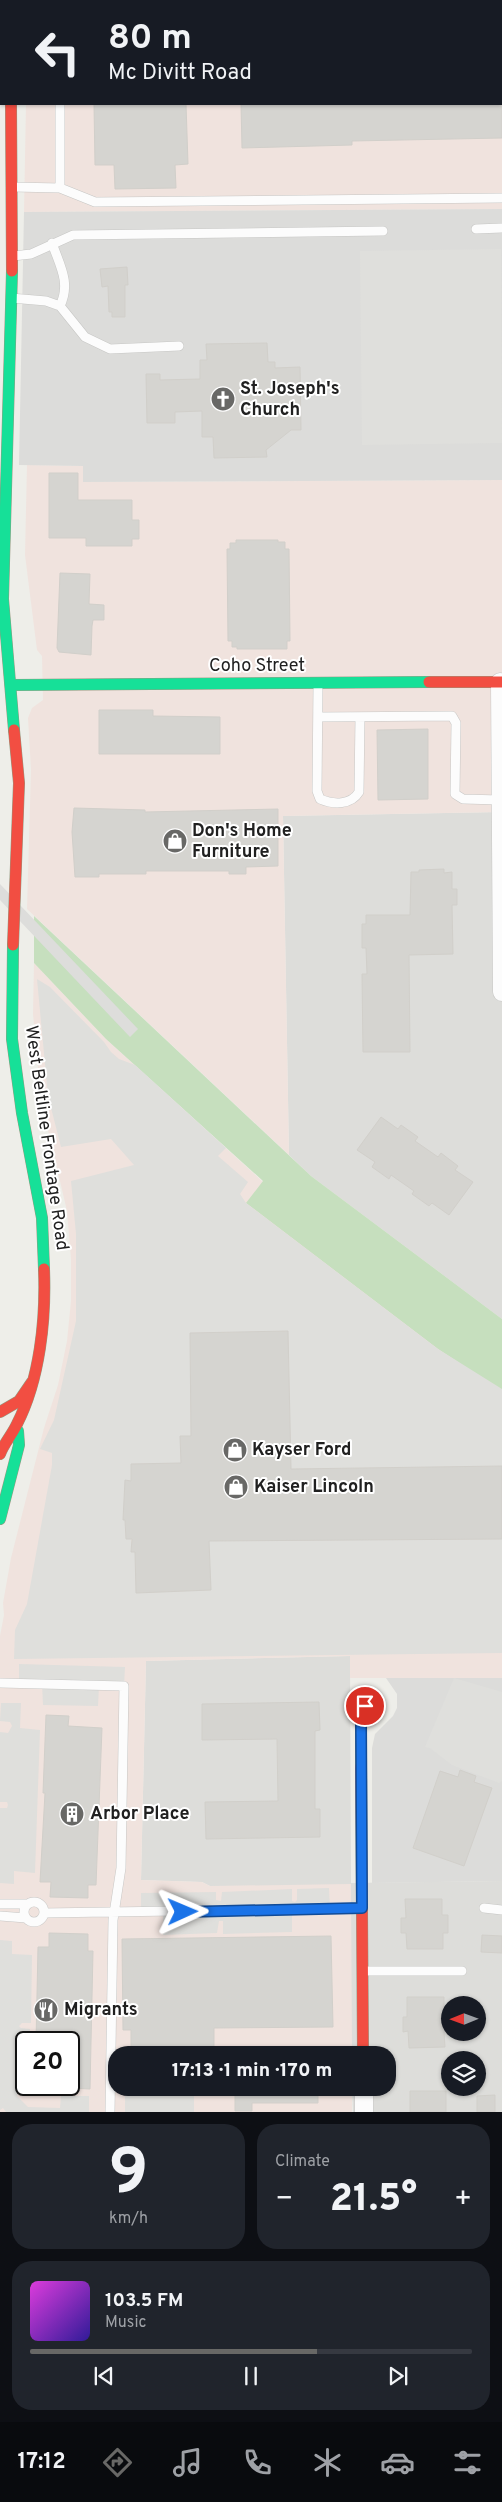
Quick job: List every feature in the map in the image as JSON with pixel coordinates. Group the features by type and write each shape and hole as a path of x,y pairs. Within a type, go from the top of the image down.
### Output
{"main road":[{"name":"West Beltline Frontage Road","path":"0,1454 5,1440 17,1425 32,1382 44,1310 45,1264 42,1218 22,1113 12,1039 12,963 19,783 12,685 3,599 12,256 11,105"},
{"name":"Coho Street","path":"12,685 501,682"},
{"path":"0,1412 19,1401 32,1382"},
{"name":"West Beltline Frontage Road","path":"0,1519 19,1445 17,1425"},
{"path":"363,2046 361,1720 373,1695"}],"street":[{"path":"501,682 502,992"},
{"path":"364,2096 364,2112"}],"lane":[{"path":"60,105 60,188"},
{"path":"12,188 60,188 95,202 502,198"},
{"path":"476,229 502,228"},
{"path":"12,256 31,254 73,235 383,231"},
{"path":"52,243 65,281 65,294 60,306"},
{"path":"11,298 46,301 60,306 85,337 98,345 110,349 179,346"},
{"path":"318,683 317,792 320,800 328,803 344,803 355,799 359,792 360,717"},
{"path":"318,717 452,716 456,723 455,794 462,799 500,800"},
{"path":"0,1683 124,1686 121,1868 114,1913 110,2112"},
{"path":"0,1904 38,1903 43,1907 44,1913 38,1921 32,1922 26,1918 0,1916"},
{"path":"26,1918 24,1912 28,1904"},
{"path":"44,1913 362,1908"},
{"path":"484,1908 502,1910"},
{"path":"362,1971 462,1971"}],"shaded area":[{"path":"26,105 502,105 502,209 24,212"},
{"path":"502,209 502,480 83,482 83,466 19,465 24,212"},
{"path":"501,249 502,443 362,445 360,251"},
{"path":"27,465 83,466 83,482 502,480 502,934 500,812 283,816 289,1155 27,909 31,770 28,718 32,708 43,700 42,656 37,650 25,555"},
{"path":"501,812 502,1319 311,1176 289,1155 283,816"},
{"path":"34,963 106,1039 263,1182 247,1203 502,1389 502,1678 350,1678 350,1656 146,1661 141,1880 202,1882 210,1886 351,1884 352,2046 108,2046 108,2096 352,2096 352,2112 0,2112 0,1636 4,1615 3,1603 11,1558 44,1428 58,1385 67,1341 71,1301 71,1259 67,1211 41,1100 33,1014"},
{"path":"37,979 50,987 104,1042 111,1052 119,1059 135,1065 226,1148 218,1156 248,1182 240,1194 246,1203 438,1349 502,1389 502,1466 291,1469 288,1331 190,1333 191,1436 180,1437 181,1463 131,1464 131,1481 126,1480 123,1520 125,1520 126,1538 131,1539 131,1552 135,1552 136,1593 211,1590 209,1555 204,1541 502,1539 502,1653 14,1659 15,1630 27,1604 52,1465 52,1453 40,1449 54,1420 76,1321 76,1234 71,1181 134,1165 111,1139 61,1147 48,1096"},
{"path":"350,1656 351,1883 502,1881 502,2112 353,2112 352,2096 396,2096 396,2046 344,2046 210,1886 202,1882 141,1880 146,1661"},
{"path":"19,1664 125,1667 124,1686 99,1686 98,1706 43,1705 42,1684 19,1683"},
{"path":"386,1678 502,1678 502,1881 372,1883 372,1748 375,1734 393,1716 397,1708 397,1694"},
{"path":"454,1678 502,1692 502,1781 499,1783 452,1765 430,1748 425,1747"},
{"path":"1,1703 21,1703 20,1728 40,1730 35,1873 14,1871 14,1884 0,1883 0,1808 7,1808 8,1805 7,1802 0,1802 0,1732 8,1733 12,1726 10,1722 0,1721"},
{"path":"329,1888 330,1909 292,1909 292,1932 223,1934 223,1921 219,1921 217,1933 163,1935 163,1915 141,1912 141,1893 216,1892 216,1900 221,1901 222,1892 292,1889 292,1901 295,1902 297,1900 297,1889"},
{"path":"0,1940 12,1941 12,1954 32,1955 31,2023 22,2023 19,2026 30,2029 30,2031 15,2031 15,2096 28,2107 60,2108 61,2096 89,2096 89,2112 6,2112 3,2108 0,2110"},
{"path":"125,2096 194,2096 194,2112 125,2112"}],"green space":[{"path":"34,916 311,1176 502,1319 502,1391 438,1349 246,1203 263,1181 106,1039 34,963"}],"pier":[{"path":"0,884 138,1029 130,1037 0,900"}],"building":[{"path":"94,105 186,105 188,164 175,165 176,188 115,189 114,165 95,165"},
{"path":"241,105 502,105 502,138 352,141 352,145 242,148"},
{"path":"127,267 128,285 125,285 125,317 112,317 112,312 109,312 108,286 102,287 100,269"},
{"name":"St. Joseph's Church","path":"267,343 268,362 275,362 275,368 300,367 301,430 291,430 266,450 267,457 214,458 213,437 202,437 202,411 175,412 175,423 147,423 146,374 160,374 160,380 200,379 200,360 207,360 206,344"},
{"path":"49,473 78,473 78,500 132,500 132,520 139,520 139,539 132,539 132,546 86,546 86,538 49,538"},
{"path":"236,540 278,540 278,542 285,542 285,549 289,549 290,641 287,641 287,649 237,649 237,647 232,647 232,641 228,641 227,549 230,549 230,543 236,543"},
{"path":"60,573 90,574 89,604 104,605 104,620 93,620 91,655 59,652 57,648"},
{"path":"99,710 153,710 153,716 220,717 220,754 99,754"},
{"path":"428,729 428,799 378,800 377,730"},
{"name":"Don's Home Furniture","path":"74,808 145,810 145,812 278,809 278,866 246,867 246,874 229,874 229,871 146,871 146,874 99,874 99,877 75,877 72,832"},
{"path":"444,869 444,873 452,872 452,889 457,889 457,905 452,905 453,954 409,955 410,1052 363,1052 362,974 367,974 366,948 362,948 362,924 366,924 366,915 410,915 411,872"},
{"path":"381,1117 398,1129 401,1125 418,1137 415,1141 438,1157 441,1153 458,1166 455,1170 473,1182 449,1215 432,1203 429,1206 412,1194 414,1191 391,1175 389,1179 372,1167 375,1162 357,1150"},
{"name":"Kayser Ford","path":"288,1331 291,1469 502,1466 502,1539 209,1541 211,1590 136,1593 135,1552 131,1552 132,1539 126,1539 125,1520 123,1520 125,1480 131,1481 131,1464 181,1463 180,1436 191,1436 190,1333"},
{"path":"319,1702 320,1730 315,1731 315,1809 320,1809 320,1837 206,1839 205,1802 278,1801 277,1739 202,1740 202,1704"},
{"name":"Arbor Place","path":"46,1715 69,1716 68,1726 102,1728 96,1885 88,1885 88,1898 50,1897 51,1882 40,1882 45,1793 43,1793"},
{"path":"460,1770 476,1776 474,1782 492,1788 464,1866 413,1848 440,1771 458,1777"},
{"path":"405,1899 442,1899 442,1915 448,1915 448,1933 443,1933 443,1949 407,1949 406,1933 401,1933 401,1918 406,1918"},
{"path":"49,1933 88,1934 88,1951 93,1951 90,2089 80,2089 80,2031 36,2031 38,1947 49,1947"},
{"path":"482,1935 502,1936 502,1953 481,1952"},
{"path":"331,1936 333,2027 214,2028 214,2046 131,2046 131,2030 123,2030 122,1939"},
{"path":"407,1997 441,1997 441,2041 445,2041 445,2047 409,2048 408,2031 403,2032 403,2017 407,2017"},
{"path":"410,2091 441,2091 441,2096 446,2096 446,2112 410,2112"},
{"path":"495,2095 495,2112 477,2112 477,2096"},
{"path":"235,2096 318,2096 318,2103 252,2103 252,2111 235,2111"}],"traffic: fast":[{"path":"12,271 3,599 14,730"},
{"path":"12,685 429,682"},
{"path":"13,945 12,1039 22,1113 42,1218 44,1269"},
{"path":"0,1519 19,1445 18,1431"}],"traffic: slow":[{"path":"361,1766 361,1720 373,1695"}],"traffic: jam":[{"path":"11,105 12,271"},
{"path":"429,682 502,682"},
{"path":"13,945 19,783 14,730"},
{"path":"0,1454 25,1406 36,1368 44,1308 44,1269"},
{"path":"0,1412 19,1401 32,1382"},
{"path":"361,1766 363,2046"}],"place":[{"name":"St. Joseph's Church","path":"223,399"},
{"name":"Don's Home Furniture","path":"175,841"},
{"name":"Kayser Ford","path":"235,1450"},
{"name":"Kaiser Lincoln","path":"236,1487"},
{"name":"Arbor Place","path":"72,1814"},
{"name":"Migrants","path":"46,2010"}],"route":[{"path":"183,1912 362,1908 361,1720 365,1706"}]}
